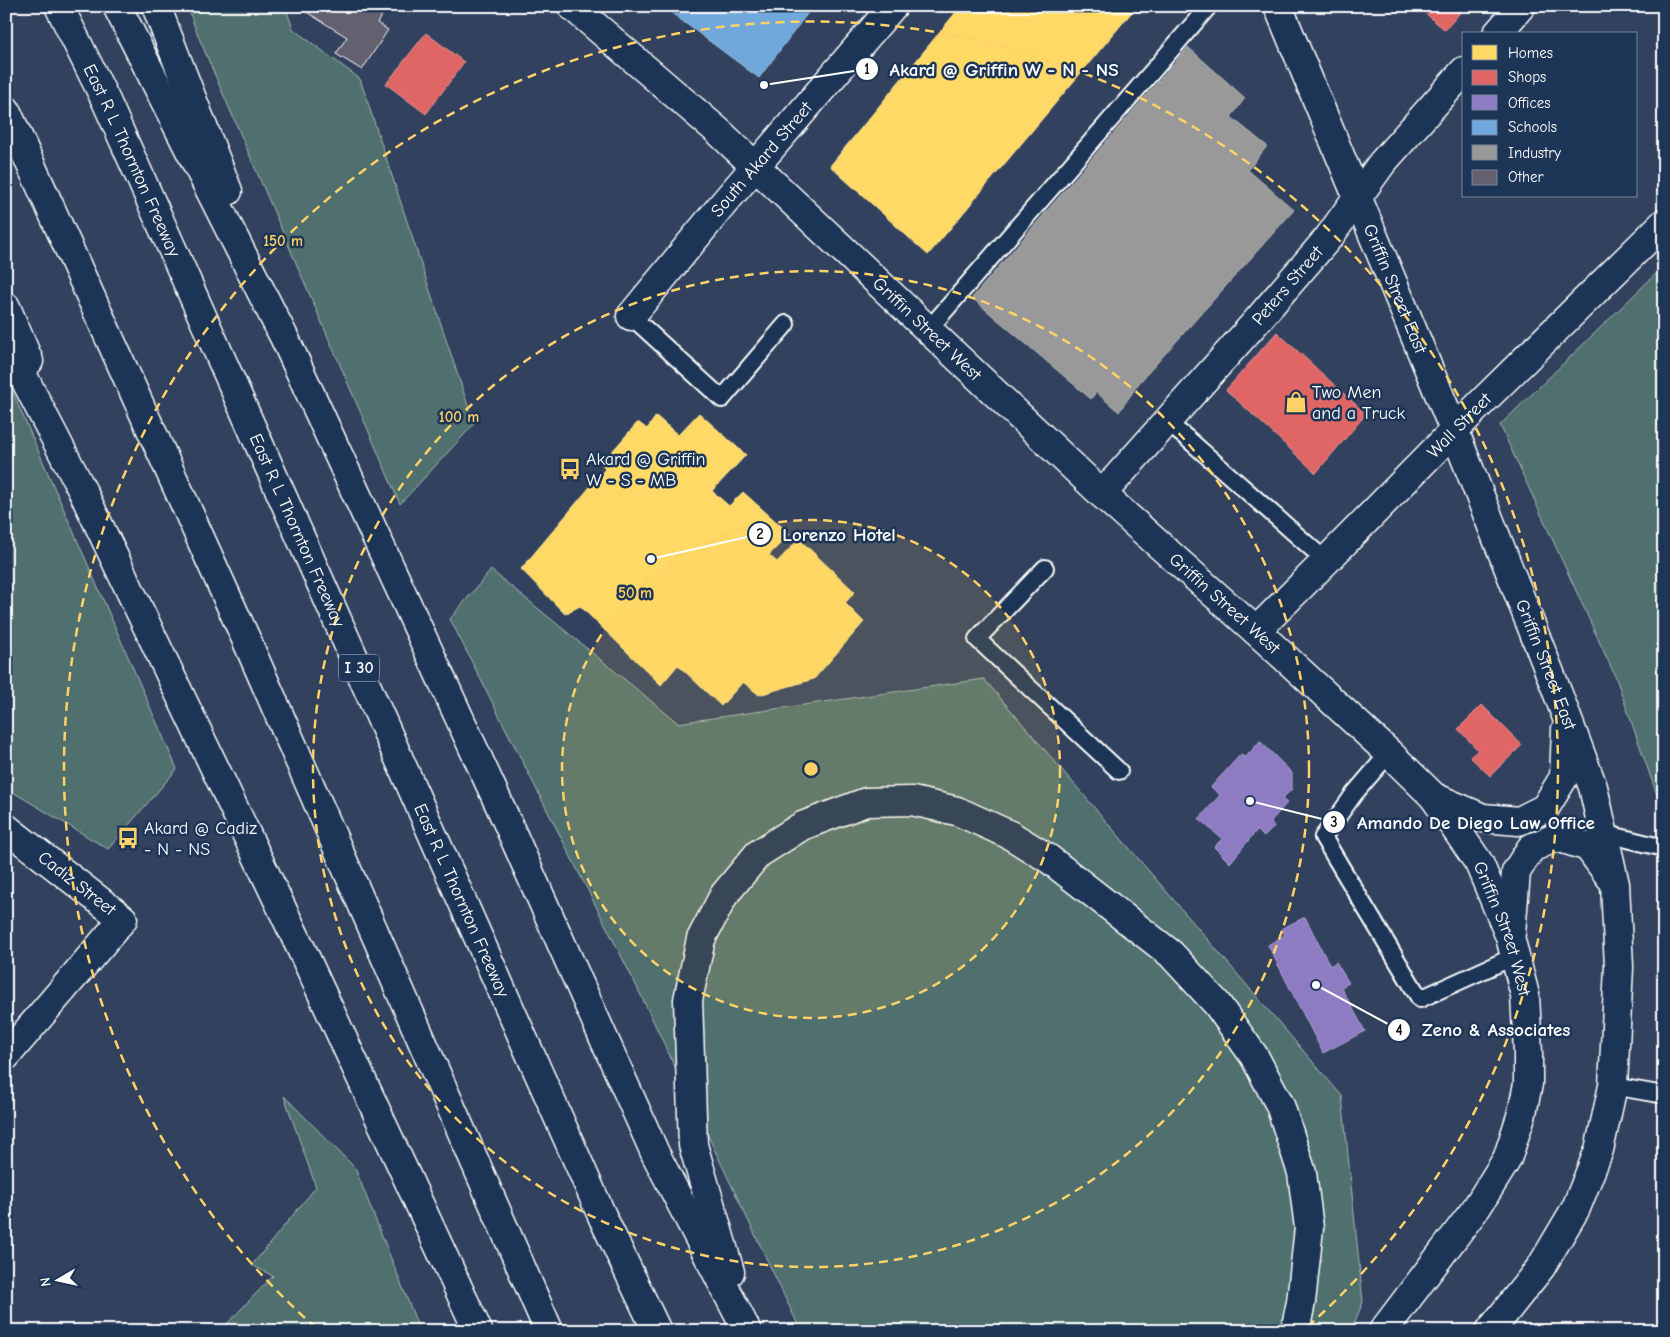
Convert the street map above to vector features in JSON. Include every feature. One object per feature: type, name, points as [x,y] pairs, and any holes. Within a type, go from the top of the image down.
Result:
[{"type":"main road","name":"East R L Thornton Freeway","points":[[59,6],[106,101],[603,1218],[657,1331]]},
{"type":"main road","points":[[116,6],[286,341],[499,804],[655,1153],[746,1330]]},
{"type":"main road","points":[[156,6],[286,341]]},
{"type":"main road","name":"Griffin Street West","points":[[572,6],[719,132],[1102,494],[1389,753],[1434,796],[1479,863],[1513,947],[1525,995],[1528,1084],[1522,1113],[1507,1159],[1478,1208],[1383,1331]]},
{"type":"main road","name":"South Akard Street","points":[[632,316],[723,204],[893,6]]},
{"type":"main road","name":"Griffin Street East","points":[[1278,6],[1454,430],[1567,718],[1592,787],[1615,884],[1619,967],[1613,1086],[1599,1150],[1576,1208],[1541,1267],[1497,1329]]},
{"type":"main road","points":[[1499,32],[1521,6]]},
{"type":"main road","name":"Peters Street","points":[[1102,494],[1329,237],[1382,162],[1462,73]]},
{"type":"main road","points":[[6,110],[246,639],[549,1331]]},
{"type":"main road","name":"Wall Street","points":[[1256,631],[1454,430],[1664,223]]},
{"type":"main road","points":[[6,307],[83,492]]},
{"type":"main road","points":[[6,343],[83,492],[311,968],[478,1331]]},
{"type":"main road","points":[[1434,796],[1483,818],[1519,821],[1545,808],[1564,777],[1567,718]]},
{"type":"main road","points":[[746,1330],[694,1145],[688,1000],[701,939],[724,895],[758,854],[802,826],[866,802],[912,801],[957,811],[1010,835],[1049,859],[1171,954],[1217,1004],[1254,1056],[1280,1105],[1302,1173],[1309,1228],[1301,1302],[1294,1331]]},
{"type":"main road","name":"Cadiz Street","points":[[6,828],[123,919],[6,1056]]},
{"type":"main road","points":[[1513,947],[1516,872],[1531,848],[1557,837],[1588,847],[1615,884]]},
{"type":"lane","points":[[928,330],[1209,6]]},
{"type":"lane","points":[[632,316],[722,399],[786,324]]},
{"type":"lane","points":[[1166,422],[1202,451],[1326,562]]},
{"type":"lane","points":[[1045,568],[977,639],[1119,771]]},
{"type":"lane","points":[[1389,753],[1354,794],[1323,837],[1420,999],[1513,947]]},
{"type":"lane","points":[[1603,833],[1664,848]]},
{"type":"lane","points":[[1613,1086],[1664,1096]]},
{"type":"green space","points":[[187,6],[285,6],[293,29],[360,79],[474,424],[400,504],[199,38]]},
{"type":"green space","points":[[1664,266],[1664,815],[1616,678],[1500,425]]},
{"type":"green space","points":[[6,377],[177,769],[108,849],[6,788]]},
{"type":"green space","points":[[491,570],[678,723],[984,679],[1342,1096],[1363,1302],[1351,1331],[801,1331],[636,985],[450,619]]},
{"type":"green space","points":[[284,1096],[355,1168],[420,1331],[220,1331],[273,1276],[252,1265],[316,1187]]},
{"type":"building: Homes","points":[[961,6],[1137,6],[928,255],[830,166]]},
{"type":"building: Homes","points":[[699,413],[746,455],[712,491],[729,506],[743,492],[790,534],[769,555],[777,562],[799,539],[855,592],[845,603],[864,622],[814,679],[759,695],[743,682],[721,706],[678,665],[661,685],[580,606],[565,614],[521,569],[605,469],[601,464],[638,422],[647,429],[656,416],[678,435]]},
{"type":"building: Shops","points":[[1417,6],[1466,6],[1445,30]]},
{"type":"building: Shops","points":[[426,33],[464,62],[426,114],[386,84]]},
{"type":"building: Shops","name":"Two Men and a Truck","points":[[1277,332],[1366,414],[1316,473],[1226,390]]},
{"type":"building: Shops","points":[[1482,705],[1522,745],[1490,776],[1470,757],[1478,750],[1458,729]]},
{"type":"building: Offices","points":[[1260,741],[1292,773],[1292,789],[1282,799],[1287,803],[1271,821],[1274,827],[1264,837],[1257,830],[1230,863],[1214,847],[1222,839],[1199,819],[1220,795],[1211,787],[1241,754],[1245,758]]},
{"type":"building: Offices","points":[[1305,917],[1330,966],[1336,962],[1349,983],[1341,987],[1365,1031],[1323,1053],[1268,945],[1285,935],[1281,929]]},
{"type":"building: Schools","points":[[662,6],[813,6],[759,78]]},
{"type":"building: Industry","points":[[1188,47],[1245,98],[1231,117],[1267,146],[1248,170],[1294,210],[1139,383],[1119,412],[1096,392],[1091,399],[972,298]]},
{"type":"building: Other","points":[[301,6],[388,6],[377,23],[388,30],[362,70],[336,54],[347,37],[300,8]]},
{"type":"place","name":"Akard @ Griffin W - N - NS","points":[[764,85]]},
{"type":"place","name":"Two Men and a Truck","points":[[1296,402]]},
{"type":"place","name":"Akard @ Griffin W - S - MB","points":[[570,469]]},
{"type":"place","name":"Lorenzo Hotel","points":[[651,559]]},
{"type":"place","name":"Amando De Diego Law Office","points":[[1250,801]]},
{"type":"place","name":"Akard @ Cadiz - N - NS","points":[[128,838]]},
{"type":"place","name":"Zeno & Associates","points":[[1316,985]]}]
